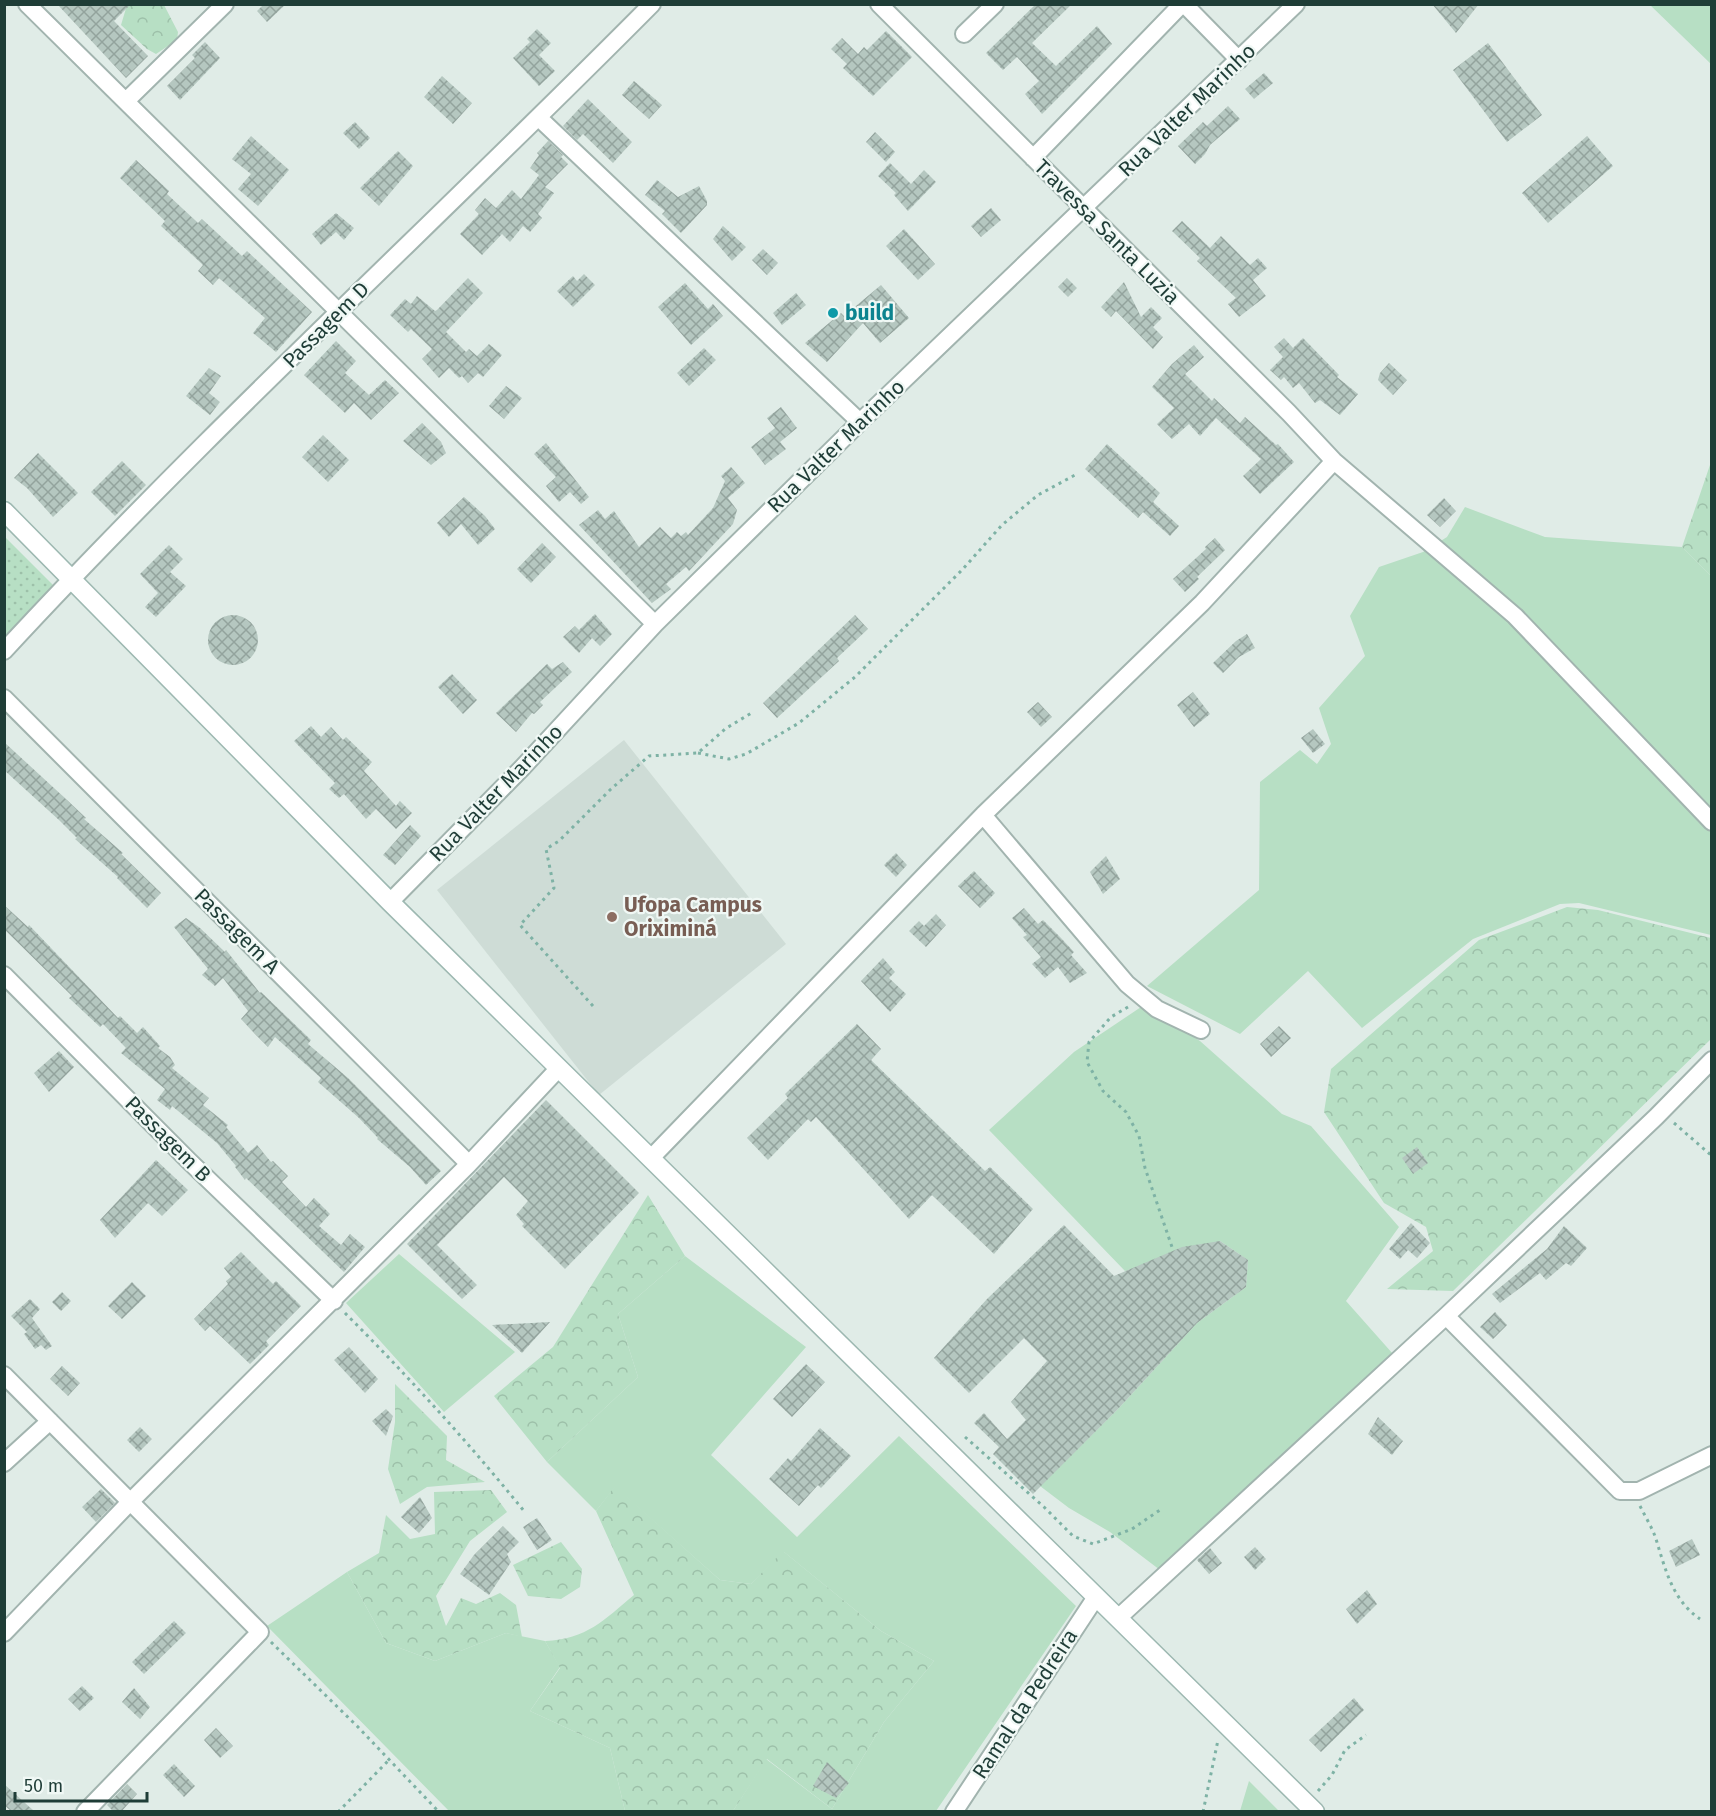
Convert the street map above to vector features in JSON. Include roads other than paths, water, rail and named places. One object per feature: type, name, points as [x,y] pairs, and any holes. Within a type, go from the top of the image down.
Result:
[{"type":"main road","points":[[4,511],[390,902],[1311,1808]]},
{"type":"street","points":[[27,4],[655,624]]},
{"type":"street","points":[[126,101],[225,4]]},
{"type":"street","name":"Passagem D","points":[[4,651],[72,578],[338,312],[539,118],[652,4]]},
{"type":"street","name":"Travessa Santa Luzia","points":[[879,4],[1334,460],[1515,616],[1712,822]]},
{"type":"street","points":[[964,34],[995,4]]},
{"type":"street","points":[[1033,158],[1183,4],[1239,60]]},
{"type":"street","name":"Rua Valter Marinho","points":[[390,902],[522,768],[655,624],[860,422],[1296,4]]},
{"type":"street","points":[[539,118],[860,422]]},
{"type":"street","points":[[651,1158],[983,815],[1202,603],[1334,460]]},
{"type":"street","name":"Passagem A","points":[[4,699],[469,1164]]},
{"type":"street","points":[[983,815],[1127,984],[1157,1009],[1201,1030]]},
{"type":"street","name":"Passagem B","points":[[4,975],[189,1161],[334,1301]]},
{"type":"street","points":[[1118,1618],[1446,1316],[1661,1112],[1712,1060]]},
{"type":"street","points":[[4,1633],[130,1502],[469,1164],[559,1068]]},
{"type":"street","points":[[1446,1316],[1620,1491],[1639,1491],[1712,1455]]},
{"type":"street","points":[[4,1375],[261,1632],[85,1812]]},
{"type":"street","points":[[4,1464],[50,1421]]},
{"type":"street","name":"Ramal da Pedreira","points":[[954,1812],[1096,1597]]},
{"type":"place","name":"build","points":[[833,313]]},
{"type":"place","name":"Ufopa Campus Oriximiná","points":[[612,917]]}]
